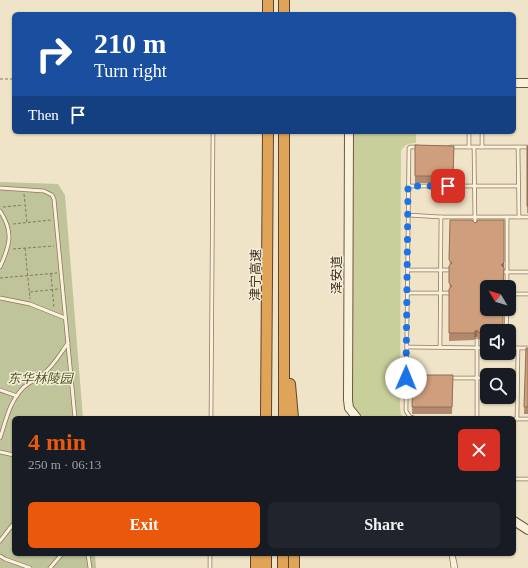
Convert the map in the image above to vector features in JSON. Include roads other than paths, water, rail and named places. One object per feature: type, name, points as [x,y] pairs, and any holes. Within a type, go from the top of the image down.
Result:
[{"type":"highway","points":[[268,0],[268,12]]},
{"type":"highway","points":[[284,0],[284,12]]},
{"type":"highway","name":"津宁高速","points":[[266,416],[269,190],[268,134]]},
{"type":"highway","points":[[284,134],[284,416]]},
{"type":"highway","points":[[285,338],[293,416]]},
{"type":"highway","points":[[256,556],[256,568]]},
{"type":"highway","points":[[266,556],[266,568]]},
{"type":"highway","points":[[283,556],[283,568]]},
{"type":"highway","points":[[294,556],[294,568]]},
{"type":"street","points":[[516,83],[528,83]]},
{"type":"street","name":"泽安道","points":[[349,134],[348,400],[349,408],[355,416]]},
{"type":"street","points":[[516,522],[528,530]]},
{"type":"lane","points":[[211,416],[213,134]]},
{"type":"lane","points":[[469,147],[470,134]]},
{"type":"lane","points":[[482,134],[482,147]]},
{"type":"lane","points":[[409,416],[406,411],[409,148],[425,147]]},
{"type":"lane","points":[[447,147],[528,147]]},
{"type":"lane","points":[[474,147],[475,227]]},
{"type":"lane","points":[[518,147],[518,217]]},
{"type":"lane","points":[[408,186],[518,186]]},
{"type":"lane","points":[[0,188],[44,191],[52,195],[56,220],[75,416]]},
{"type":"lane","points":[[0,211],[8,224],[10,238],[8,249],[0,267]]},
{"type":"lane","points":[[408,215],[441,217],[528,217]]},
{"type":"lane","points":[[440,347],[441,217]]},
{"type":"lane","points":[[506,280],[507,217]]},
{"type":"lane","points":[[408,270],[449,270]]},
{"type":"lane","points":[[505,272],[528,272]]},
{"type":"lane","points":[[407,293],[449,293]]},
{"type":"lane","points":[[516,294],[528,294]]},
{"type":"lane","points":[[0,298],[30,304],[65,318]]},
{"type":"lane","points":[[477,340],[477,416]]},
{"type":"lane","points":[[0,438],[7,414],[16,396],[27,384],[43,375],[50,368],[68,343]]},
{"type":"lane","points":[[407,347],[477,348]]},
{"type":"lane","points":[[528,348],[518,348],[516,419],[528,419]]},
{"type":"lane","points":[[406,378],[414,378]]},
{"type":"lane","points":[[445,378],[480,378]]},
{"type":"lane","points":[[0,390],[16,396]]},
{"type":"lane","points":[[0,452],[12,455]]},
{"type":"lane","points":[[516,479],[528,479]]},
{"type":"lane","points":[[0,541],[12,526]]},
{"type":"lane","points":[[0,556],[30,568]]},
{"type":"lane","points":[[50,568],[60,556]]},
{"type":"lane","points":[[88,556],[90,568]]},
{"type":"lane","points":[[210,556],[210,568]]},
{"type":"lane","points":[[452,556],[455,568]]},
{"type":"park label","name":"东华林陵园","points":[[40,378]]}]
